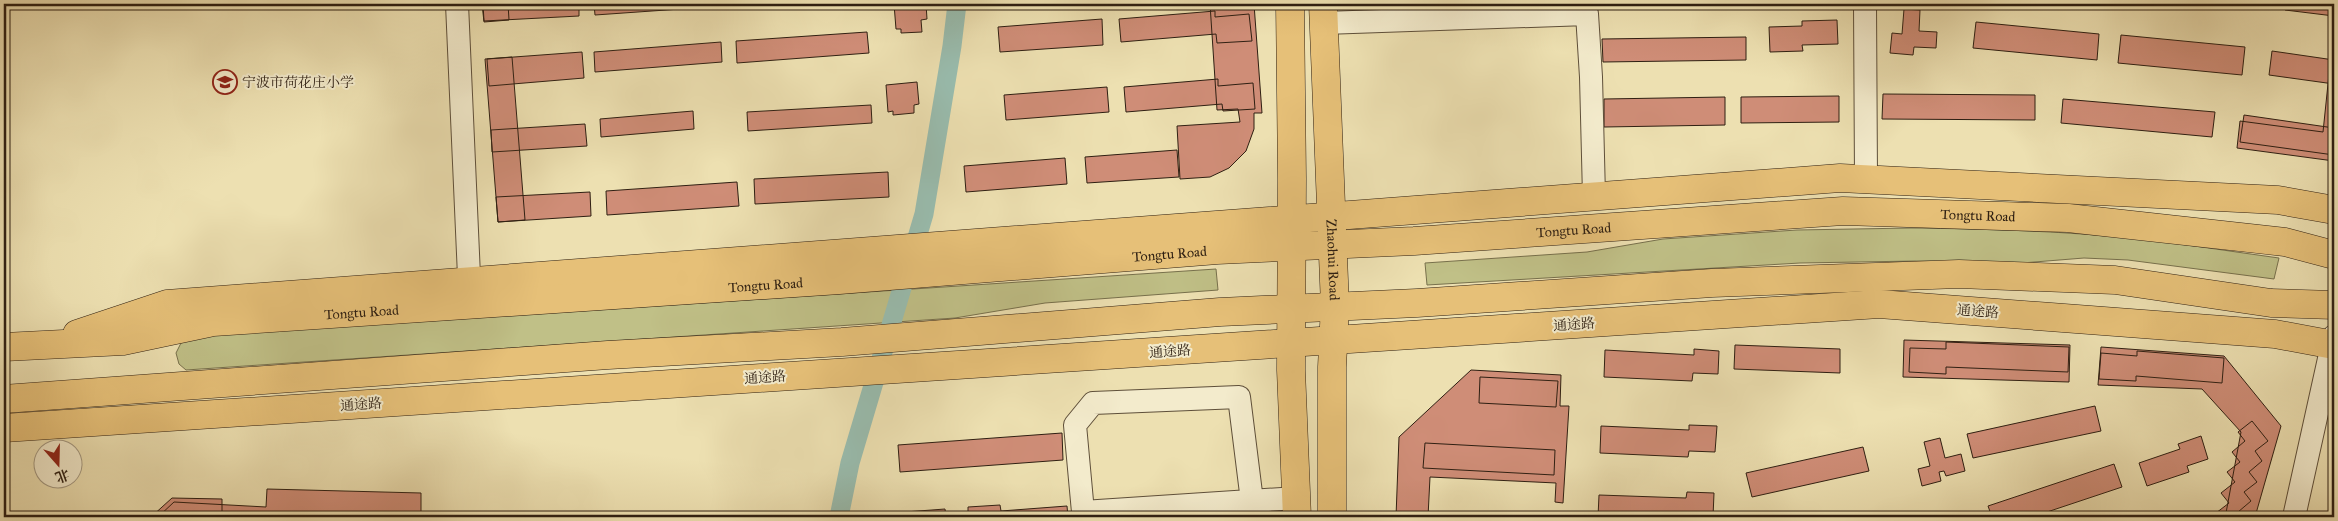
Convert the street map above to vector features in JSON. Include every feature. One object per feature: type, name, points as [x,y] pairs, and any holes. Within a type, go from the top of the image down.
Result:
[{"type":"main road","points":[[1290,4],[1290,342],[1297,508]]},
{"type":"main road","name":"Zhaohui Road","points":[[1323,13],[1334,245],[1332,517]]},
{"type":"main road","points":[[470,293],[874,250],[958,256],[1291,218],[1840,178],[2278,200],[2334,210]]},
{"type":"main road","name":"Tongtu Road","points":[[4,347],[123,341],[213,322],[470,293],[839,280],[958,256],[1414,242],[1842,211],[2068,218],[2285,242],[2334,255]]},
{"type":"main road","points":[[4,399],[608,355],[842,342],[1220,312],[1418,303],[1712,283],[1958,274],[2115,280],[2271,303],[2334,305]]},
{"type":"main road","name":"通途路","points":[[4,428],[1878,304],[2275,334],[2334,342]]},
{"type":"street","points":[[457,4],[470,293]]},
{"type":"street","points":[[1865,4],[1866,179]]},
{"type":"street","points":[[1323,13],[1587,14],[1591,77],[1594,196]]},
{"type":"street","points":[[2294,517],[2334,342]]},
{"type":"street","points":[[1252,501],[1239,397],[1093,403],[1075,425],[1083,512],[1252,501],[1297,508]]},
{"type":"green space","points":[[1911,228],[2088,234],[2279,258],[2274,279],[2128,260],[2084,258],[2022,263],[1915,261],[1800,263],[1427,285],[1425,263],[1587,252],[1663,239],[1797,230]]},
{"type":"green space","points":[[1216,269],[1218,290],[1045,303],[955,318],[186,370],[179,364],[176,353],[182,341],[202,336]]},
{"type":"building","points":[[482,4],[508,4],[509,20],[484,22]]},
{"type":"building","points":[[483,4],[579,4],[579,16],[484,21]]},
{"type":"building","points":[[594,4],[723,4],[723,6],[595,15]]},
{"type":"building","points":[[894,4],[926,4],[927,19],[921,20],[922,32],[901,33],[901,29],[896,29]]},
{"type":"building","points":[[1210,4],[1254,4],[1262,113],[1254,113],[1254,129],[1246,151],[1229,168],[1210,177],[1180,179],[1177,126],[1240,122],[1238,109],[1217,110]]},
{"type":"building","points":[[2207,4],[2265,4],[2265,9]]},
{"type":"building","points":[[2286,4],[2334,4],[2334,16],[2285,10]]},
{"type":"building","points":[[1904,9],[1920,10],[1919,31],[1937,32],[1936,48],[1914,47],[1913,55],[1890,53],[1892,33],[1902,34]]},
{"type":"building","points":[[1215,11],[1215,17],[1249,14],[1252,41],[1217,43],[1216,34],[1121,42],[1119,19]]},
{"type":"building","points":[[1102,19],[1103,45],[1000,52],[998,27]]},
{"type":"building","points":[[1837,20],[1838,44],[1802,45],[1803,51],[1770,52],[1769,27],[1802,26],[1802,21]]},
{"type":"building","points":[[1976,22],[2099,34],[2097,60],[1973,48]]},
{"type":"building","points":[[867,32],[869,53],[737,63],[736,41]]},
{"type":"building","points":[[2121,35],[2245,47],[2242,75],[2118,63]]},
{"type":"building","points":[[1746,37],[1746,60],[1603,62],[1602,39]]},
{"type":"building","points":[[721,42],[722,62],[595,72],[594,52]]},
{"type":"building","points":[[2272,51],[2334,60],[2334,84],[2269,75]]},
{"type":"building","points":[[582,52],[584,78],[489,86],[487,59]]},
{"type":"building","points":[[2331,55],[2334,55],[2334,161],[2237,148],[2240,121],[2323,132]]},
{"type":"building","points":[[512,57],[525,220],[498,222],[485,59]]},
{"type":"building","points":[[1218,79],[1218,86],[1253,83],[1255,109],[1223,111],[1222,104],[1126,112],[1124,87]]},
{"type":"building","points":[[917,82],[919,104],[914,105],[914,113],[893,115],[893,111],[888,112],[886,85]]},
{"type":"building","points":[[1107,87],[1109,112],[1006,120],[1004,95]]},
{"type":"building","points":[[1883,94],[2035,95],[2035,120],[1882,119]]},
{"type":"building","points":[[1839,96],[1839,122],[1741,123],[1741,97]]},
{"type":"building","points":[[1725,97],[1725,125],[1604,127],[1604,99]]},
{"type":"building","points":[[2063,99],[2215,112],[2212,137],[2061,123]]},
{"type":"building","points":[[871,105],[872,123],[748,131],[747,112]]},
{"type":"building","points":[[693,111],[694,129],[601,137],[600,119]]},
{"type":"building","points":[[2244,115],[2334,128],[2334,155],[2240,142]]},
{"type":"building","points":[[585,124],[587,146],[492,152],[491,130]]},
{"type":"building","points":[[1177,150],[1179,177],[1087,183],[1085,157]]},
{"type":"building","points":[[1065,158],[1067,184],[966,192],[964,166]]},
{"type":"building","points":[[888,172],[889,197],[755,204],[754,179]]},
{"type":"building","points":[[737,182],[739,206],[607,215],[606,191]]},
{"type":"building","points":[[590,192],[591,216],[498,222],[496,197]]},
{"type":"building","points":[[1904,340],[2070,345],[2069,382],[1903,377]]},
{"type":"building","points":[[1946,342],[2069,347],[2068,372],[1946,367],[1946,374],[1909,372],[1910,348],[1946,349]]},
{"type":"building","points":[[1735,345],[1840,349],[1840,373],[1734,369]]},
{"type":"building","points":[[2101,347],[2224,356],[2281,426],[2255,517],[2221,517],[2226,513],[2241,432],[2202,389],[2098,385]]},
{"type":"building","points":[[1694,349],[1719,351],[1718,374],[1693,373],[1692,381],[1604,377],[1605,350],[1694,355]]},
{"type":"building","points":[[2137,351],[2224,358],[2222,383],[2136,376],[2136,381],[2099,379],[2101,353],[2137,356]]},
{"type":"building","points":[[1471,370],[1561,375],[1560,406],[1569,406],[1563,503],[1555,502],[1556,483],[1430,477],[1428,517],[1396,517],[1399,437]]},
{"type":"building","points":[[1480,377],[1558,381],[1556,407],[1479,403]]},
{"type":"building","points":[[2095,406],[2101,431],[1973,458],[1967,434]]},
{"type":"building","points":[[2252,421],[2268,441],[2255,451],[2262,461],[2249,472],[2257,482],[2244,492],[2251,501],[2238,512],[2242,517],[2219,517],[2216,513],[2229,503],[2221,493],[2235,482],[2227,472],[2240,462],[2232,452],[2245,441],[2238,432]]},
{"type":"building","points":[[1689,425],[1717,426],[1715,452],[1689,451],[1688,457],[1600,453],[1601,426],[1689,430]]},
{"type":"building","points":[[1062,433],[1063,460],[900,472],[898,445]]},
{"type":"building","points":[[2201,436],[2208,459],[2187,466],[2189,472],[2147,486],[2139,463],[2180,449],[2178,444]]},
{"type":"building","points":[[1940,438],[1945,458],[1961,454],[1965,471],[1946,476],[1944,471],[1939,472],[1941,481],[1922,486],[1918,469],[1930,466],[1924,442]]},
{"type":"building","points":[[1425,443],[1555,450],[1554,475],[1423,468]]},
{"type":"building","points":[[1863,447],[1869,471],[1752,497],[1746,473]]},
{"type":"building","points":[[2114,464],[2122,487],[2032,517],[1992,517],[1988,506]]},
{"type":"building","points":[[267,489],[421,493],[421,517],[158,517],[174,502],[266,507]]},
{"type":"building","points":[[1687,492],[1714,493],[1713,517],[1598,517],[1599,495],[1686,498]]},
{"type":"building","points":[[172,498],[222,499],[222,517],[151,517]]},
{"type":"building","points":[[1000,505],[1001,511],[1067,506],[1068,517],[968,517],[968,507]]},
{"type":"building","points":[[945,509],[946,517],[879,517],[878,514]]},
{"type":"waterway","points":[[839,517],[850,463],[924,214],[952,46],[957,4]]},
{"type":"place","name":"宁波市荷花庄小学","points":[[225,82]]}]
